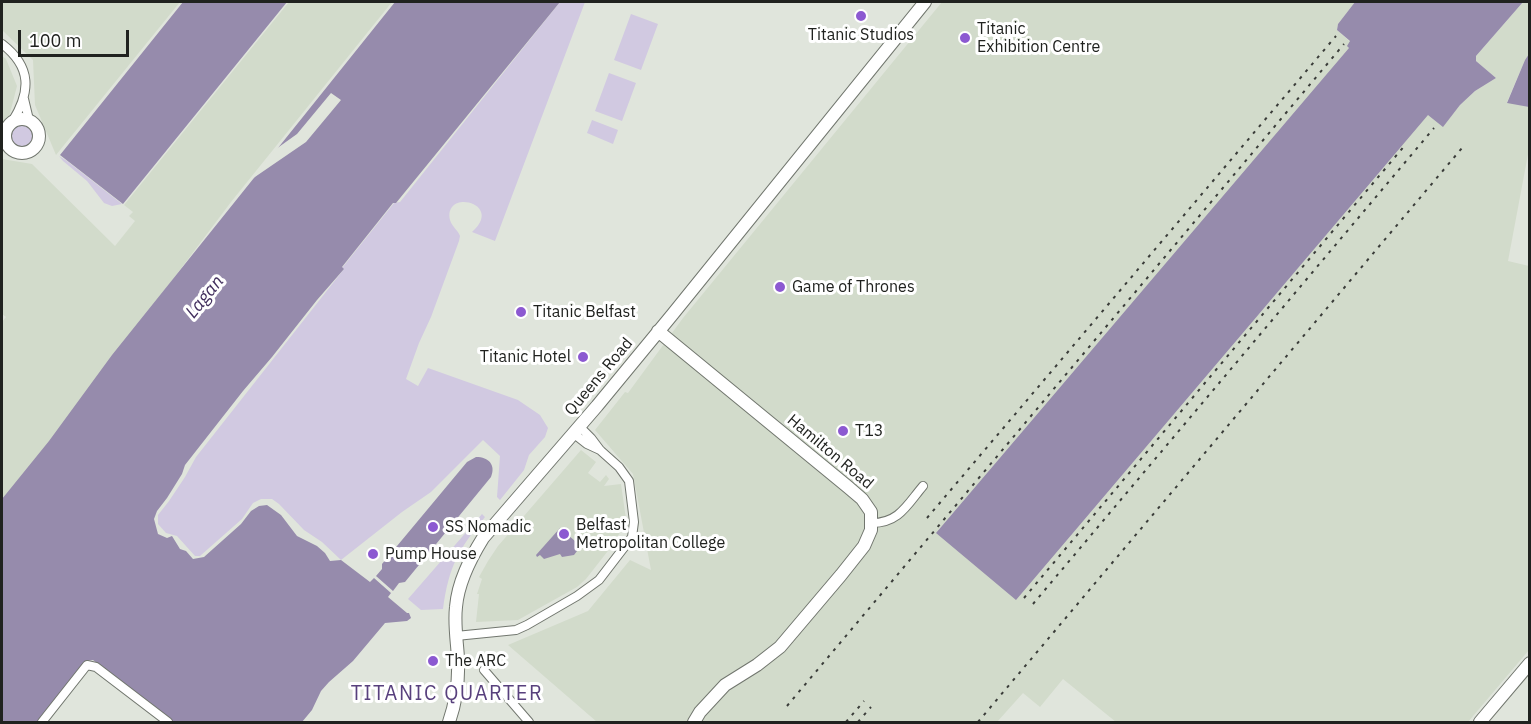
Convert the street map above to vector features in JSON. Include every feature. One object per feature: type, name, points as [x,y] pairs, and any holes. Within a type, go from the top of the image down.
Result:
[{"type":"street","name":"Queens Road","points":[[449,723],[458,672],[456,606],[459,589],[464,572],[483,538],[658,331],[925,2]]},
{"type":"street","points":[[2,44],[22,66],[26,86],[19,110],[6,129],[6,150],[24,153],[36,146],[39,133],[29,120],[23,119],[6,129]]},
{"type":"street","points":[[24,98],[29,120]]},
{"type":"street","name":"Hamilton Road","points":[[658,331],[862,499],[871,513],[872,523]]},
{"type":"street","points":[[456,636],[516,630],[577,596],[599,580],[632,537],[634,530],[629,481],[619,467],[600,450],[587,444],[576,430]]},
{"type":"street","points":[[694,723],[700,712],[725,685],[780,647],[864,546],[872,523],[885,523],[899,515],[923,486]]},
{"type":"street","points":[[1480,723],[1530,663]]},
{"type":"street","points":[[42,723],[87,665],[90,665],[96,667],[168,723]]},
{"type":"street","points":[[484,670],[529,723]]},
{"type":"shaded area","points":[[2,2],[180,2],[56,155],[35,105],[33,60],[2,30]]},
{"type":"shaded area","points":[[289,2],[392,2],[231,202],[2,504],[2,322],[6,317],[2,314],[2,159],[32,164],[115,246],[135,221],[129,216],[133,212],[124,205]]},
{"type":"shaded area","points":[[560,2],[585,2],[495,241],[472,232],[480,222],[482,213],[478,207],[463,202],[455,204],[450,210],[450,220],[460,236],[459,241],[406,379],[418,386],[428,368],[518,400],[540,415],[548,428],[545,437],[529,455],[524,470],[500,500],[497,497],[500,456],[483,440],[431,492],[341,560],[322,542],[304,530],[272,499],[261,499],[253,503],[242,519],[200,556],[195,556],[177,536],[166,533],[158,524],[158,515],[196,457],[394,203],[400,202]]},
{"type":"shaded area","points":[[942,2],[1355,2],[1338,24],[1337,30],[1443,126],[1475,91],[1496,78],[1476,61],[1476,56],[1523,2],[1529,2],[1529,54],[1507,102],[1530,107],[1529,149],[1508,261],[1529,266],[1529,650],[1468,722],[1116,722],[1063,679],[1040,707],[1023,693],[997,722],[597,722],[508,645],[588,611],[630,560],[651,570],[633,474],[595,430],[625,392],[628,393],[683,318]]},
{"type":"shaded area","points":[[631,14],[658,24],[641,70],[614,60]]},
{"type":"shaded area","points":[[2,56],[6,59],[17,86],[9,117],[2,125]]},
{"type":"shaded area","points":[[609,73],[636,83],[622,121],[595,111]]},
{"type":"shaded area","points":[[592,120],[618,130],[613,144],[587,133]]},
{"type":"shaded area","points":[[21,124],[30,127],[33,136],[30,145],[21,148],[12,145],[9,136],[12,127]]},
{"type":"shaded area","points":[[59,156],[122,204],[112,206],[104,203],[87,181]]},
{"type":"shaded area","name":"Belfast Metropolitan College","points":[[581,450],[596,462],[588,473],[600,482],[606,475],[609,479],[604,486],[621,484],[626,519],[621,520],[622,530],[618,538],[577,587],[518,620],[476,622],[479,594],[477,594],[482,579],[479,577],[488,561],[498,546]]},
{"type":"shaded area","points":[[482,514],[485,517],[456,559],[448,581],[443,609],[421,610],[408,599]]},
{"type":"water","points":[[183,2],[287,2],[123,204],[60,155]]},
{"type":"water","name":"Lagan","points":[[395,2],[560,2],[396,203],[393,203],[342,267],[344,269],[243,391],[185,465],[182,474],[154,519],[158,534],[167,538],[172,536],[180,549],[186,551],[193,559],[204,557],[241,524],[251,511],[259,506],[267,505],[281,515],[297,536],[317,546],[330,561],[341,560],[370,582],[374,578],[391,593],[388,597],[409,613],[411,618],[407,621],[385,623],[353,661],[321,691],[312,710],[302,722],[172,722],[93,660],[85,661],[37,722],[2,722],[2,499],[49,441],[112,355]]},
{"type":"water","points":[[1355,2],[1523,2],[1476,56],[1476,61],[1496,78],[1475,91],[1460,105],[1443,127],[1428,115],[1016,600],[936,533],[1349,48],[1347,46],[1350,41],[1337,30],[1338,24]]},
{"type":"water","points":[[1529,54],[1529,107],[1507,103],[1525,60]]},
{"type":"water","points":[[476,457],[485,458],[492,465],[491,477],[405,582],[399,583],[393,591],[376,576],[382,569],[382,564],[467,462]]},
{"type":"water","points":[[560,528],[565,532],[562,539],[568,535],[575,541],[578,538],[583,543],[574,555],[562,557],[560,554],[544,559],[540,555],[537,557],[536,555]]},
{"type":"pier","points":[[331,93],[341,100],[306,142],[252,179],[276,149],[297,134]]},
{"type":"railway","points":[[927,518],[1336,36]]},
{"type":"railway","points":[[787,706],[1344,44]]},
{"type":"railway","points":[[1033,604],[1434,128]]},
{"type":"railway","points":[[1024,598],[1406,144]]},
{"type":"railway","points":[[978,722],[1462,148]]},
{"type":"railway","points":[[846,722],[864,701]]},
{"type":"railway","points":[[858,722],[871,707]]},
{"type":"place","name":"Titanic Studios","points":[[861,16]]},
{"type":"place","name":"Titanic Exhibition Centre","points":[[965,38]]},
{"type":"place","name":"Game of Thrones","points":[[780,287]]},
{"type":"place","name":"Titanic Belfast","points":[[521,312]]},
{"type":"place","name":"Titanic Hotel","points":[[583,357]]},
{"type":"place","name":"T13","points":[[843,431]]},
{"type":"place","name":"SS Nomadic","points":[[433,527]]},
{"type":"place","name":"Belfast Metropolitan College","points":[[564,534]]},
{"type":"place","name":"Pump House","points":[[373,554]]},
{"type":"place","name":"The ARC","points":[[433,661]]},
{"type":"district","name":"TITANIC QUARTER","points":[[447,694]]}]
